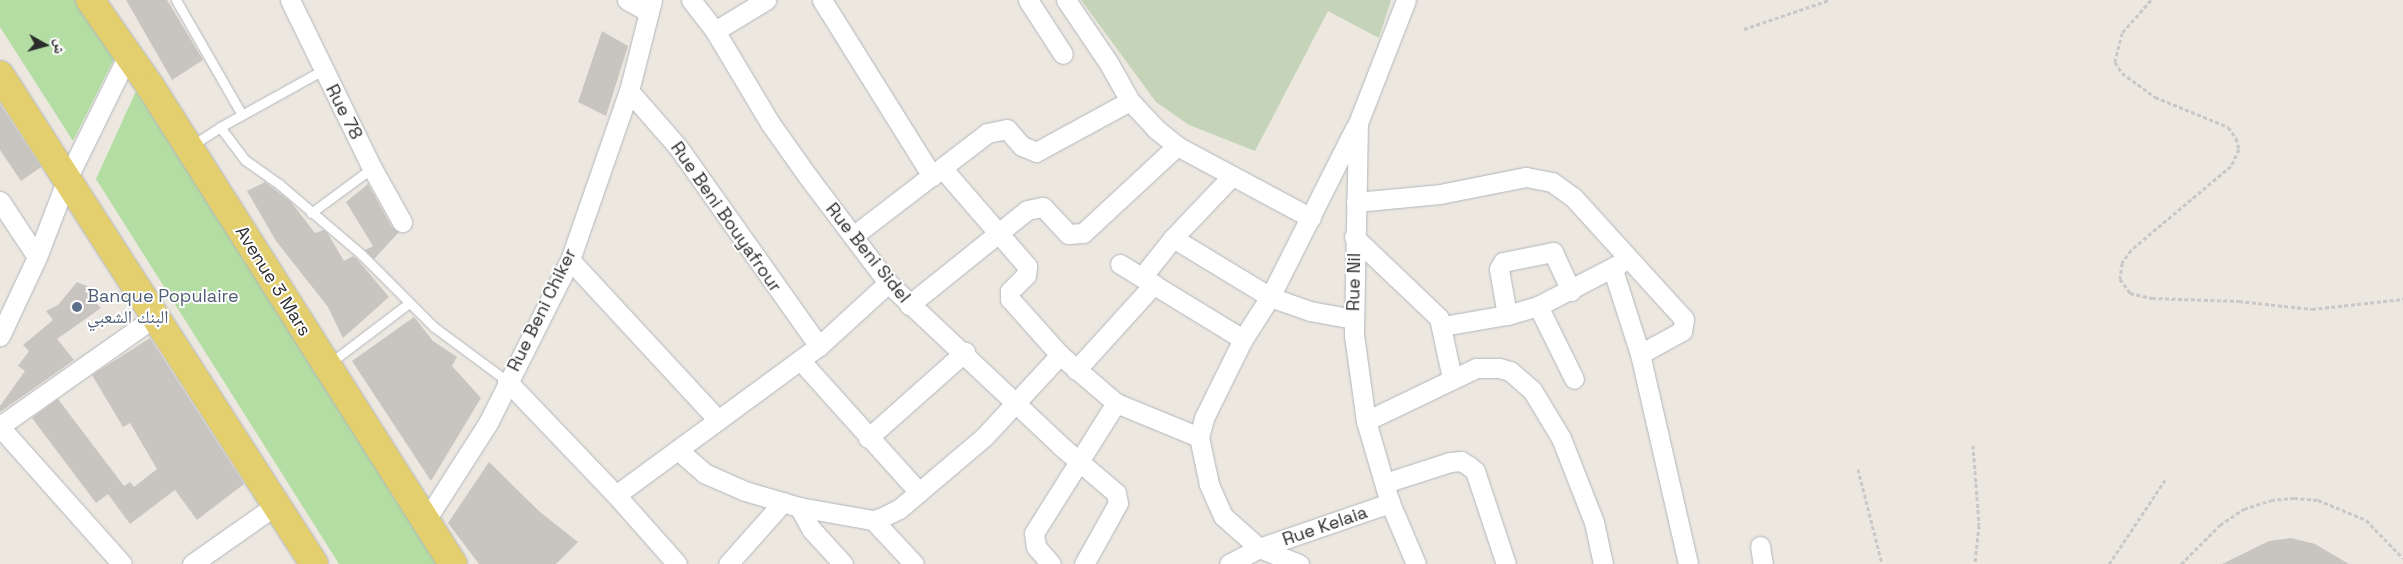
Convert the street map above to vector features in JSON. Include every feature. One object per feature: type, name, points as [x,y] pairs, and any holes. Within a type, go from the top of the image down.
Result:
[{"type":"main road","name":"Avenue 3 Mars","points":[[90,0],[129,53],[189,146],[326,366],[453,564]]},
{"type":"main road","points":[[0,74],[314,564]]},
{"type":"street","name":"Rue 78","points":[[290,0],[372,168],[402,222]]},
{"type":"street","points":[[627,0],[651,6]]},
{"type":"street","name":"Rue Beni Sidel","points":[[691,0],[715,31],[770,123],[888,283],[910,305],[965,352],[1016,405],[1078,461],[1112,488],[1118,503],[1084,564]]},
{"type":"street","points":[[715,31],[766,0]]},
{"type":"street","points":[[822,0],[937,172],[1027,266],[1026,275],[1010,291],[1010,299],[1060,355],[1116,403],[1199,437]]},
{"type":"street","points":[[1028,0],[1064,54]]},
{"type":"street","points":[[1066,0],[1108,62],[1130,101],[1177,146],[1311,218]]},
{"type":"street","name":"Rue Nil","points":[[1406,0],[1358,123],[1354,237],[1354,319],[1358,379],[1366,421],[1390,504],[1416,564]]},
{"type":"street","name":"Rue Beni Chiker","points":[[426,520],[488,422],[507,381],[570,260],[630,91],[651,6]]},
{"type":"street","points":[[0,336],[37,257],[67,179],[129,53]]},
{"type":"street","name":"Rue Beni Bouyafrour","points":[[630,91],[678,147],[819,346]]},
{"type":"street","points":[[853,236],[993,130],[1008,129],[1027,150],[1036,152],[1130,101]]},
{"type":"street","points":[[1299,564],[1259,548],[1231,526],[1220,510],[1209,484],[1199,437],[1204,418],[1243,338],[1270,297],[1358,123]]},
{"type":"street","points":[[910,305],[996,233],[1027,210],[1039,206],[1046,209],[1068,234],[1083,233],[1177,146]]},
{"type":"street","points":[[1076,370],[1148,281],[1173,238],[1232,176]]},
{"type":"street","points":[[1356,202],[1440,194],[1515,178],[1541,178],[1562,188],[1573,197],[1630,257],[1685,322],[1682,331],[1640,354]]},
{"type":"street","points":[[0,201],[37,257]]},
{"type":"street","points":[[1354,237],[1430,307],[1443,326],[1452,378]]},
{"type":"street","points":[[1173,238],[1270,297],[1310,311],[1354,319]]},
{"type":"street","points":[[1507,315],[1499,269],[1503,262],[1553,252],[1571,291]]},
{"type":"street","points":[[1443,326],[1507,315],[1538,306],[1613,270],[1630,257]]},
{"type":"street","points":[[570,260],[718,420]]},
{"type":"street","points":[[1120,264],[1243,338]]},
{"type":"street","points":[[1613,270],[1640,354],[1688,564]]},
{"type":"street","points":[[616,495],[819,346],[888,283]]},
{"type":"street","points":[[1538,306],[1574,379]]},
{"type":"street","points":[[122,564],[0,426],[156,316]]},
{"type":"street","points":[[868,438],[965,352]]},
{"type":"street","points":[[678,450],[718,481],[791,504],[873,520],[890,514],[984,438],[1060,355]]},
{"type":"street","points":[[800,360],[868,438],[919,492]]},
{"type":"street","points":[[1366,421],[1476,368],[1499,368],[1521,378],[1532,390],[1551,418],[1568,455],[1594,522],[1603,564]]},
{"type":"street","points":[[507,381],[616,495],[677,564]]},
{"type":"street","points":[[1051,564],[1036,547],[1034,533],[1116,403]]},
{"type":"street","points":[[1384,483],[1450,462],[1461,461],[1469,466],[1475,471],[1506,564]]},
{"type":"street","points":[[728,564],[791,504]]},
{"type":"street","points":[[791,504],[843,564]]},
{"type":"street","name":"Rue Kelaia","points":[[1228,564],[1259,548],[1390,504]]},
{"type":"street","points":[[192,564],[276,505]]},
{"type":"street","points":[[873,520],[914,564]]},
{"type":"lane","points":[[176,0],[242,113]]},
{"type":"lane","points":[[189,146],[242,113],[323,70]]},
{"type":"lane","points":[[220,127],[245,160],[361,254],[434,328],[507,381]]},
{"type":"lane","points":[[310,213],[372,168]]},
{"type":"lane","points":[[326,366],[410,303]]},
{"type":"path","points":[[1744,29],[1829,0]]},
{"type":"path","points":[[2151,0],[2122,33],[2115,62],[2122,73],[2155,97],[2228,127],[2236,138],[2239,149],[2231,166],[2131,250],[2122,263],[2120,279],[2130,292],[2152,298],[2239,300],[2312,309],[2403,299]]},
{"type":"path","points":[[1973,445],[1979,525],[1975,564]]},
{"type":"path","points":[[1858,469],[1882,564]]},
{"type":"path","points":[[2109,564],[2165,480]]},
{"type":"path","points":[[2181,564],[2220,526],[2244,509],[2271,500],[2294,498],[2318,500],[2366,520],[2403,558]]},
{"type":"green space","points":[[0,0],[84,0],[116,55],[73,141],[0,27]]},
{"type":"green space","points":[[1081,0],[1391,0],[1379,38],[1328,11],[1255,151],[1189,125],[1156,102]]},
{"type":"green space","points":[[136,91],[442,564],[339,564],[96,179]]},
{"type":"building","points":[[126,0],[167,0],[203,60],[172,80]]},
{"type":"building","points":[[602,31],[628,46],[606,116],[578,102]]},
{"type":"building","points":[[0,104],[41,167],[21,181],[0,150]]},
{"type":"building","points":[[265,182],[291,202],[315,233],[324,230],[328,234],[344,261],[353,256],[357,259],[389,297],[343,338],[328,307],[276,241],[247,191]]},
{"type":"building","points":[[368,184],[392,227],[399,232],[374,259],[365,250],[373,246],[346,202]]},
{"type":"building","points":[[77,282],[92,288],[90,297],[101,308],[57,339],[74,360],[0,412],[0,406],[25,371],[18,366],[29,351],[23,345],[53,320],[46,311],[58,305]]},
{"type":"building","points":[[414,317],[433,341],[457,357],[452,366],[481,398],[431,481],[352,361]]},
{"type":"building","points":[[150,338],[244,484],[197,520],[175,490],[130,524],[108,494],[96,503],[32,418],[58,399],[124,486],[130,482],[134,487],[157,469],[130,423],[123,427],[92,375]]},
{"type":"building","points":[[489,462],[540,512],[578,542],[556,564],[479,564],[448,523]]},
{"type":"building","points":[[2291,538],[2315,544],[2349,564],[2222,564],[2269,541]]},
{"type":"place","name":"Banque Populaire البنك الشعبي","points":[[77,307]]}]
